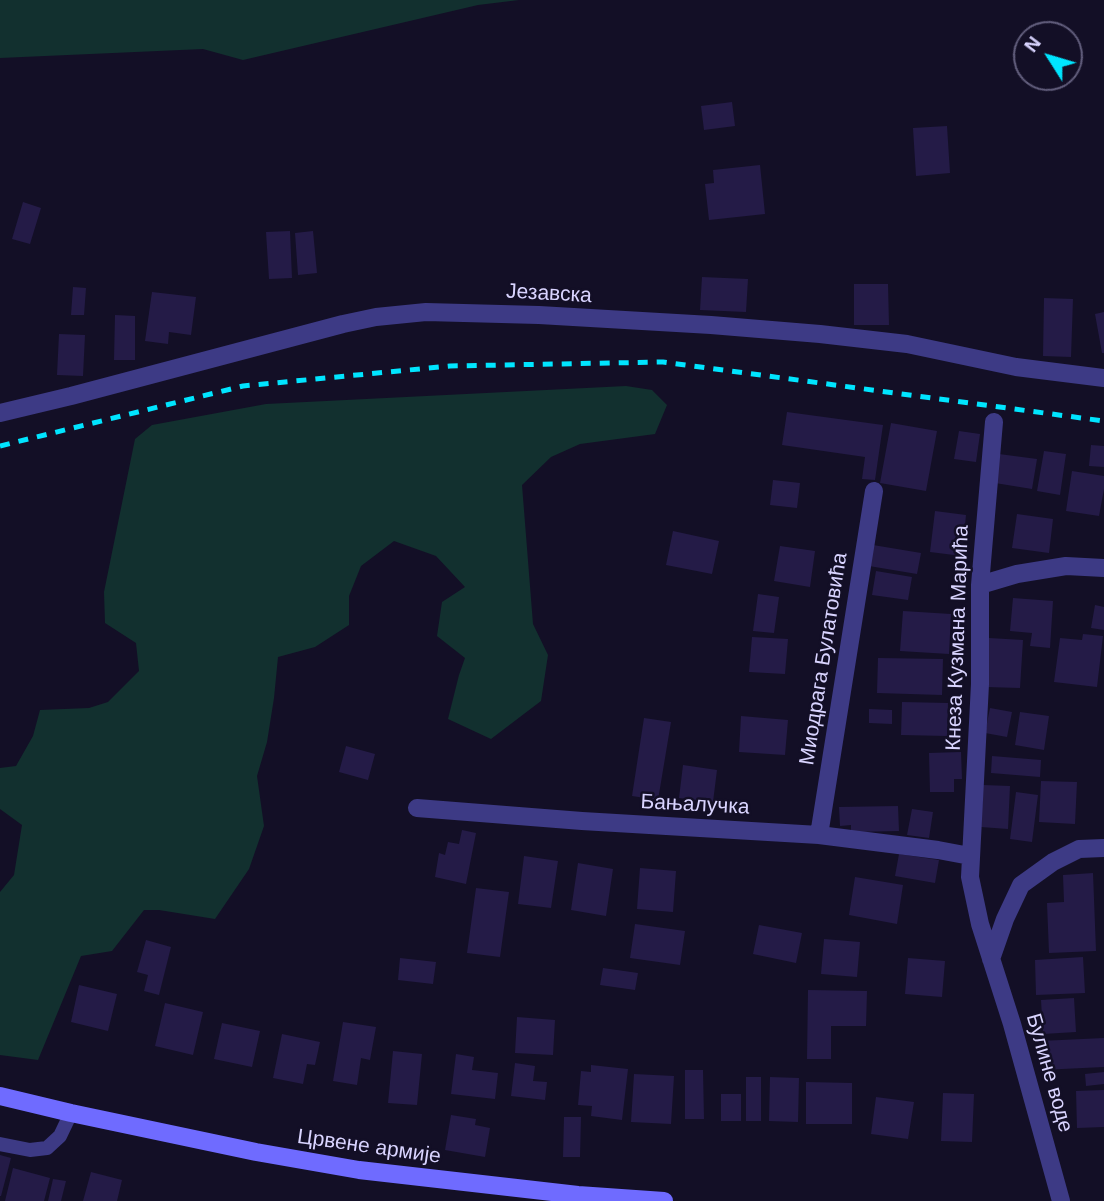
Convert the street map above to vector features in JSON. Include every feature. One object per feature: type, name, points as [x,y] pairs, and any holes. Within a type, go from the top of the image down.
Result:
[{"type":"main road","name":"Црвене армије","points":[[0,1096],[256,1152],[359,1170],[578,1198],[664,1201]]},
{"type":"street","name":"Језавска","points":[[0,413],[343,324],[376,317],[426,312],[539,315],[820,334],[907,344],[1016,367],[1104,378]]},
{"type":"street","name":"Кнеза Кузмана Марића","points":[[970,856],[980,684],[980,585],[994,422]]},
{"type":"street","name":"Миодрага Булатовића","points":[[819,835],[874,491]]},
{"type":"street","points":[[980,585],[1017,574],[1066,566],[1104,568]]},
{"type":"street","name":"Бањалучка","points":[[416,808],[819,835],[970,856]]},
{"type":"street","points":[[991,959],[1004,919],[1021,886],[1053,862],[1079,849],[1104,848]]},
{"type":"street","name":"Булине воде","points":[[970,856],[970,877],[980,925],[1012,1024],[1061,1201]]},
{"type":"lane","points":[[0,1144],[30,1150],[47,1148],[60,1136],[71,1113]]},
{"type":"green space","points":[[0,0],[519,0],[478,5],[243,60],[203,49],[0,58]]},
{"type":"green space","points":[[626,386],[652,390],[667,405],[655,434],[580,444],[551,457],[522,485],[533,624],[548,655],[541,701],[491,739],[448,719],[465,658],[437,636],[442,602],[465,587],[436,556],[394,541],[361,566],[349,596],[349,625],[315,647],[278,657],[267,742],[257,776],[264,826],[249,869],[215,919],[144,910],[112,951],[81,956],[38,1060],[0,1055],[0,892],[14,875],[22,825],[0,809],[0,768],[16,766],[33,736],[40,710],[89,708],[108,702],[139,671],[136,643],[105,623],[104,592],[135,439],[152,425],[266,404]]},
{"type":"building","points":[[732,102],[735,126],[704,130],[701,106]]},
{"type":"building","points":[[947,126],[950,173],[916,176],[913,128]]},
{"type":"building","points":[[760,165],[765,214],[709,220],[705,184],[714,183],[713,170]]},
{"type":"building","points":[[23,202],[41,208],[30,244],[12,239]]},
{"type":"building","points":[[290,231],[292,278],[269,279],[266,232]]},
{"type":"building","points":[[313,231],[317,273],[298,275],[295,233]]},
{"type":"building","points":[[702,277],[748,279],[746,312],[700,310]]},
{"type":"building","points":[[854,284],[888,284],[889,325],[854,325]]},
{"type":"building","points":[[73,287],[86,288],[84,315],[71,315]]},
{"type":"building","points":[[152,292],[196,297],[191,335],[169,332],[168,344],[145,341]]},
{"type":"building","points":[[1044,298],[1073,299],[1071,357],[1043,356]]},
{"type":"building","points":[[1104,312],[1104,353],[1102,353],[1095,314]]},
{"type":"building","points":[[115,315],[135,316],[135,360],[114,360]]},
{"type":"building","points":[[59,334],[85,335],[83,376],[57,375]]},
{"type":"building","points":[[787,412],[883,425],[875,480],[862,479],[865,457],[782,445]]},
{"type":"building","points":[[891,423],[937,431],[926,491],[880,483]]},
{"type":"building","points":[[959,431],[980,434],[976,462],[954,459]]},
{"type":"building","points":[[1091,445],[1104,446],[1104,467],[1089,466]]},
{"type":"building","points":[[1044,451],[1066,454],[1060,495],[1037,491]]},
{"type":"building","points":[[999,454],[1037,459],[1032,489],[995,483]]},
{"type":"building","points":[[1072,471],[1104,476],[1099,516],[1066,511]]},
{"type":"building","points":[[773,480],[800,483],[797,508],[770,505]]},
{"type":"building","points":[[935,511],[966,515],[962,556],[930,552]]},
{"type":"building","points":[[1017,514],[1053,519],[1049,553],[1012,548]]},
{"type":"building","points":[[673,531],[719,541],[712,574],[666,565]]},
{"type":"building","points":[[873,545],[921,553],[917,574],[869,566]]},
{"type":"building","points":[[780,546],[815,551],[810,587],[774,581]]},
{"type":"building","points":[[876,571],[912,577],[908,600],[872,595]]},
{"type":"building","points":[[758,594],[779,597],[774,633],[753,631]]},
{"type":"building","points":[[1013,598],[1053,601],[1050,648],[1030,646],[1032,633],[1010,631]]},
{"type":"building","points":[[1095,605],[1104,607],[1104,630],[1091,628]]},
{"type":"building","points":[[903,611],[951,614],[949,654],[900,651]]},
{"type":"building","points":[[1083,634],[1103,636],[1097,687],[1054,682],[1060,638],[1082,640]]},
{"type":"building","points":[[752,637],[788,639],[785,674],[749,672]]},
{"type":"building","points":[[989,638],[1023,640],[1020,688],[986,687]]},
{"type":"building","points":[[878,658],[943,659],[942,695],[877,693]]},
{"type":"building","points":[[902,702],[948,703],[947,736],[901,735]]},
{"type":"building","points":[[990,708],[1012,712],[1007,737],[985,733]]},
{"type":"building","points":[[869,709],[892,710],[892,724],[869,723]]},
{"type":"building","points":[[1020,712],[1049,716],[1044,750],[1015,745]]},
{"type":"building","points":[[741,716],[788,720],[785,755],[739,752]]},
{"type":"building","points":[[644,718],[671,722],[658,800],[632,796]]},
{"type":"building","points":[[346,746],[375,754],[368,780],[339,772]]},
{"type":"building","points":[[961,752],[962,779],[954,779],[954,792],[930,792],[929,753]]},
{"type":"building","points":[[992,756],[1041,760],[1040,777],[991,773]]},
{"type":"building","points":[[683,765],[717,770],[713,802],[679,798]]},
{"type":"building","points":[[1041,781],[1077,782],[1075,824],[1039,822]]},
{"type":"building","points":[[983,785],[1010,786],[1008,829],[981,827]]},
{"type":"building","points":[[1016,792],[1038,795],[1032,842],[1010,839]]},
{"type":"building","points":[[898,806],[899,831],[851,832],[851,825],[840,826],[839,807]]},
{"type":"building","points":[[912,809],[933,812],[929,838],[907,835]]},
{"type":"building","points":[[462,830],[476,833],[466,884],[435,877],[439,853],[445,855],[448,842],[459,844]]},
{"type":"building","points":[[899,854],[939,860],[935,883],[895,876]]},
{"type":"building","points":[[524,856],[558,861],[551,908],[518,904]]},
{"type":"building","points":[[578,863],[613,869],[606,916],[571,910]]},
{"type":"building","points":[[640,868],[676,871],[673,912],[637,909]]},
{"type":"building","points":[[1093,873],[1096,951],[1049,953],[1047,903],[1064,902],[1063,875]]},
{"type":"building","points":[[855,877],[903,885],[897,924],[849,915]]},
{"type":"building","points":[[476,888],[509,892],[500,957],[467,953]]},
{"type":"building","points":[[635,924],[685,931],[680,965],[630,958]]},
{"type":"building","points":[[759,925],[802,933],[796,963],[753,954]]},
{"type":"building","points":[[824,939],[860,942],[857,977],[821,974]]},
{"type":"building","points":[[146,940],[171,947],[159,995],[144,991],[148,975],[137,972]]},
{"type":"building","points":[[1083,957],[1085,993],[1036,995],[1035,960]]},
{"type":"building","points":[[400,958],[436,962],[433,984],[398,980]]},
{"type":"building","points":[[908,958],[945,961],[942,997],[905,994]]},
{"type":"building","points":[[603,968],[638,973],[635,990],[600,985]]},
{"type":"building","points":[[79,985],[117,994],[108,1031],[71,1022]]},
{"type":"building","points":[[808,990],[867,991],[866,1026],[831,1026],[831,1059],[807,1059]]},
{"type":"building","points":[[1074,998],[1076,1032],[1043,1034],[1041,1000]]},
{"type":"building","points":[[165,1003],[203,1012],[193,1055],[155,1046]]},
{"type":"building","points":[[517,1017],[555,1020],[553,1055],[515,1053]]},
{"type":"building","points":[[343,1022],[376,1027],[370,1060],[361,1058],[357,1085],[333,1081]]},
{"type":"building","points":[[222,1023],[260,1031],[252,1067],[214,1059]]},
{"type":"building","points":[[282,1034],[320,1042],[315,1065],[307,1064],[303,1084],[273,1078]]},
{"type":"building","points":[[1104,1038],[1104,1067],[1041,1070],[1040,1041]]},
{"type":"building","points":[[393,1051],[422,1054],[417,1105],[388,1103]]},
{"type":"building","points":[[456,1054],[474,1057],[472,1070],[498,1073],[495,1099],[451,1094]]},
{"type":"building","points":[[515,1063],[535,1066],[533,1081],[547,1082],[545,1100],[511,1096]]},
{"type":"building","points":[[591,1065],[628,1069],[622,1120],[591,1116],[592,1106],[578,1105],[581,1071],[591,1072]]},
{"type":"building","points":[[685,1070],[703,1070],[704,1119],[685,1119]]},
{"type":"building","points":[[1104,1072],[1104,1084],[1086,1086],[1085,1074]]},
{"type":"building","points":[[634,1074],[674,1076],[671,1124],[631,1122]]},
{"type":"building","points":[[746,1077],[761,1077],[761,1121],[746,1121]]},
{"type":"building","points":[[770,1077],[799,1078],[798,1122],[769,1121]]},
{"type":"building","points":[[806,1082],[852,1083],[852,1124],[806,1124]]},
{"type":"building","points":[[1104,1090],[1104,1127],[1077,1128],[1076,1091]]},
{"type":"building","points":[[943,1093],[974,1094],[972,1142],[941,1141]]},
{"type":"building","points":[[721,1094],[741,1094],[741,1121],[721,1121]]},
{"type":"building","points":[[876,1097],[914,1102],[908,1139],[871,1134]]},
{"type":"building","points":[[451,1115],[476,1119],[475,1125],[490,1128],[485,1157],[445,1150]]},
{"type":"building","points":[[564,1117],[581,1117],[580,1157],[563,1157]]},
{"type":"building","points":[[0,1155],[11,1158],[1,1196],[0,1196]]},
{"type":"building","points":[[13,1168],[50,1178],[44,1201],[5,1201]]},
{"type":"building","points":[[91,1172],[122,1180],[117,1201],[83,1201]]},
{"type":"building","points":[[53,1179],[66,1181],[61,1201],[48,1201]]},
{"type":"railway","points":[[0,446],[243,386],[450,366],[663,362],[1104,421]]}]
